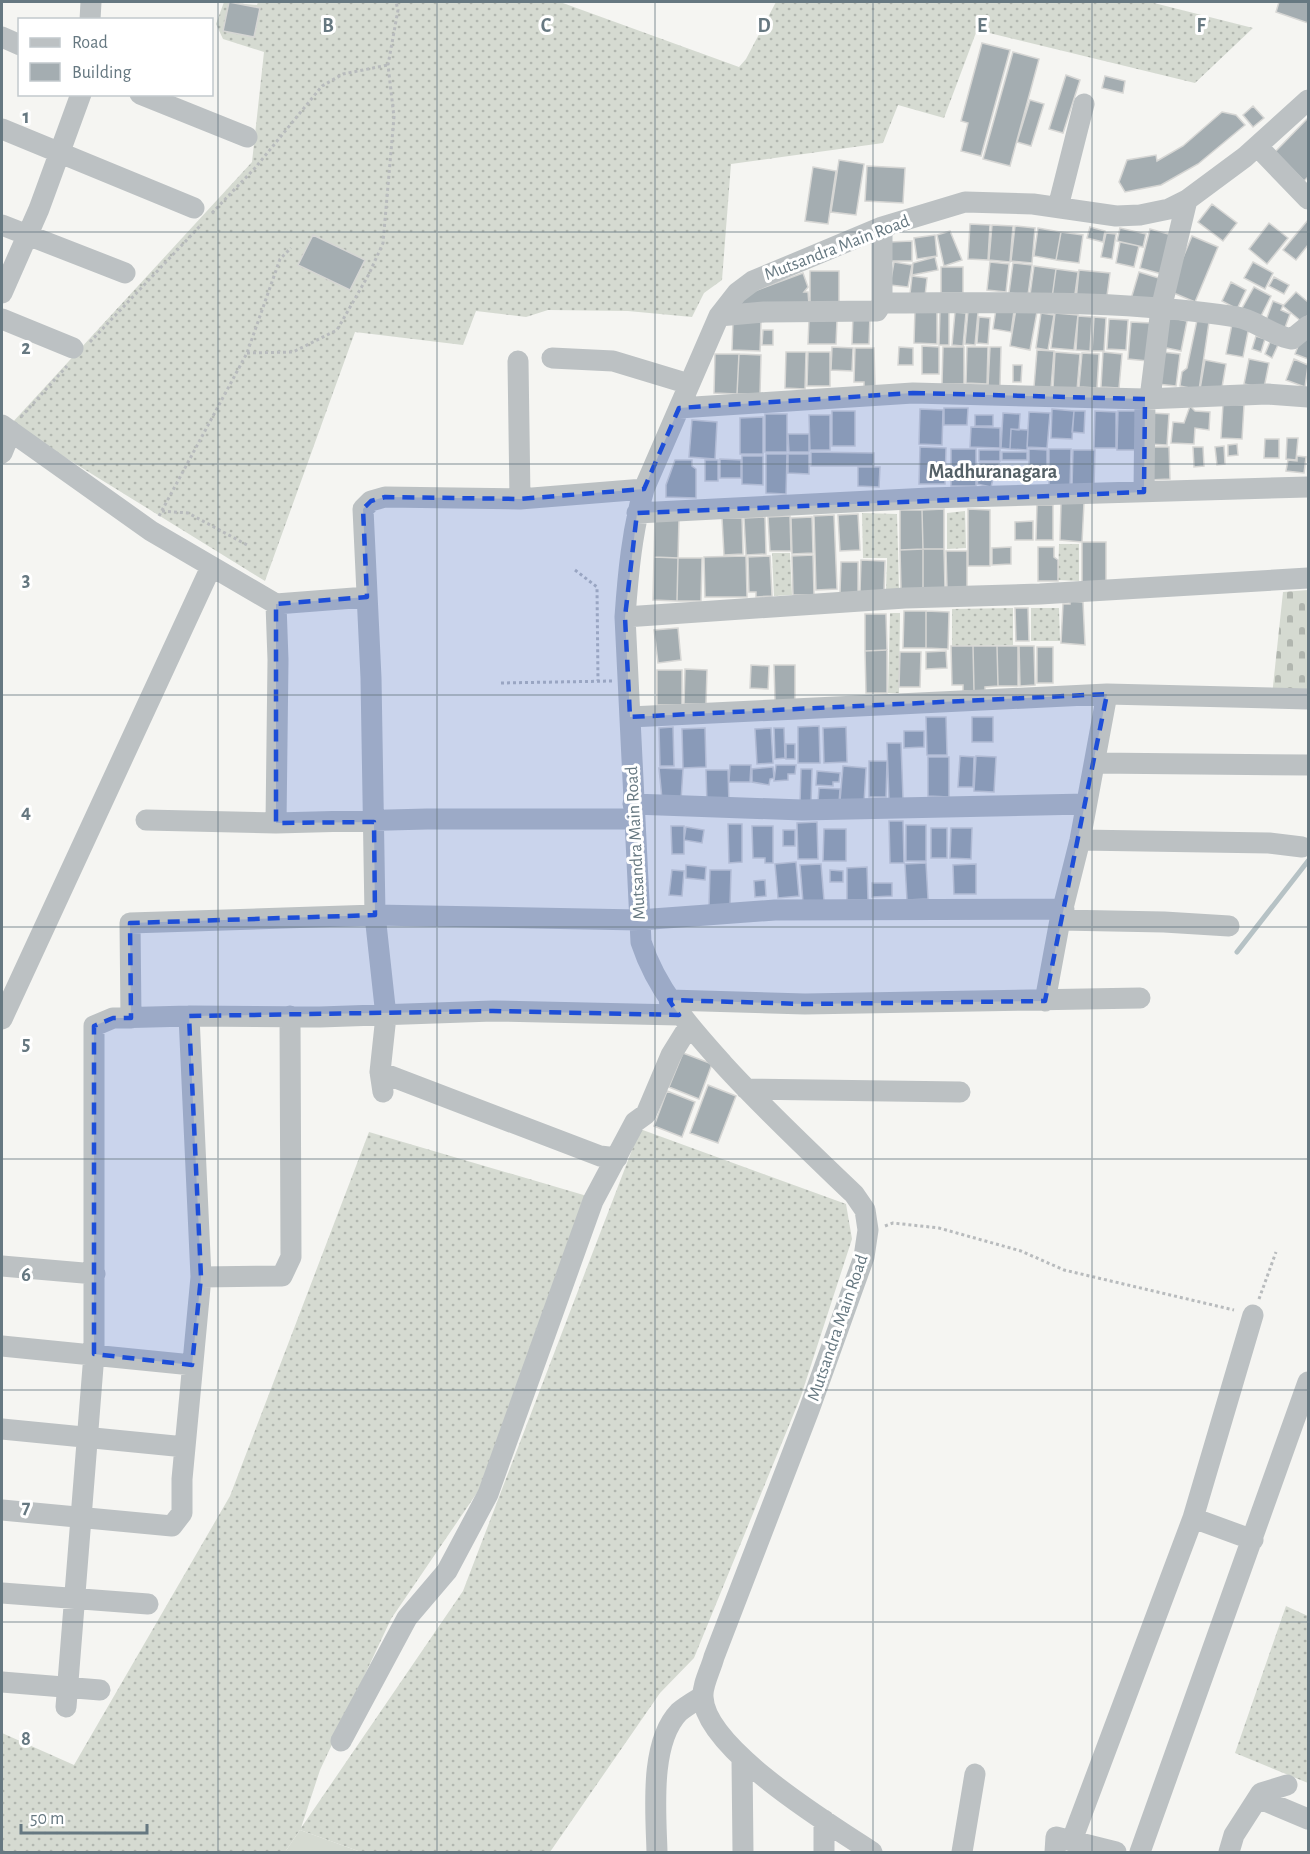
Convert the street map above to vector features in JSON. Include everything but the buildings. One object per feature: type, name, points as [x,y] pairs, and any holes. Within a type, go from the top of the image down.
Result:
[{"type":"street","points":[[90,18],[91,2]]},
{"type":"street","points":[[2,37],[18,44]]},
{"type":"street","points":[[2,293],[61,154],[80,96]]},
{"type":"street","points":[[145,96],[247,137]]},
{"type":"street","name":"Mutsandra Main Road","points":[[703,1696],[714,1657],[809,1410],[864,1257],[868,1230],[865,1210],[854,1194],[746,1089],[679,1014],[649,965],[641,942],[625,617],[628,565],[644,489],[719,316],[737,293],[753,281],[882,227],[965,202],[990,201],[1058,207],[1116,216],[1140,215],[1169,209],[1187,200],[1257,146],[1308,100]]},
{"type":"street","points":[[1058,207],[1084,104]]},
{"type":"street","points":[[2,129],[194,208]]},
{"type":"street","points":[[1257,146],[1308,199]]},
{"type":"street","points":[[1144,492],[1147,398],[1161,309],[1187,200]]},
{"type":"street","points":[[2,225],[125,273]]},
{"type":"street","points":[[719,316],[764,312],[877,311],[882,303],[882,227]]},
{"type":"street","points":[[882,303],[1048,303],[1161,309],[1240,317],[1282,338],[1292,339],[1308,326]]},
{"type":"street","points":[[2,319],[77,352]]},
{"type":"street","points":[[552,358],[613,361],[689,384]]},
{"type":"street","points":[[518,361],[520,499]]},
{"type":"street","points":[[679,408],[913,393],[1147,398],[1268,394],[1308,397]]},
{"type":"street","points":[[2,453],[6,428],[151,531],[276,604],[367,597]]},
{"type":"street","points":[[638,513],[921,498],[1308,487]]},
{"type":"street","points":[[617,1158],[600,1156],[381,1082],[386,1016],[375,915],[363,509],[371,501],[385,497],[520,499],[644,489]]},
{"type":"street","points":[[2,1019],[211,567]]},
{"type":"street","points":[[625,617],[905,598],[1040,594],[1308,578]]},
{"type":"street","points":[[276,604],[278,728],[276,823]]},
{"type":"street","points":[[630,717],[1107,694],[1308,699]]},
{"type":"street","points":[[1045,1001],[1062,914],[1080,840],[1107,694]]},
{"type":"street","points":[[1095,763],[1308,765]]},
{"type":"street","points":[[146,820],[276,823],[374,822],[634,811],[1086,804]]},
{"type":"street","points":[[1080,840],[1269,843],[1302,847]]},
{"type":"street","points":[[131,1018],[130,923],[375,915],[639,920],[775,910],[1062,914],[1230,926]]},
{"type":"street","points":[[67,1697],[94,1354],[94,1026],[112,1018],[386,1016],[493,1011],[679,1014],[805,1004],[1140,998]]},
{"type":"street","points":[[341,1741],[407,1618],[447,1570],[488,1494],[593,1201],[635,1122],[646,1114],[671,1055],[679,1014]]},
{"type":"street","points":[[2,1510],[172,1526],[182,1513],[185,1447],[201,1277],[189,1016]]},
{"type":"street","points":[[201,1277],[282,1276],[289,1267],[291,1257],[290,1016]]},
{"type":"street","points":[[746,1089],[960,1092]]},
{"type":"street","points":[[2,1266],[95,1274]]},
{"type":"street","points":[[1072,1840],[1193,1518],[1253,1315]]},
{"type":"street","points":[[2,1346],[192,1365]]},
{"type":"street","points":[[1140,1852],[1308,1382]]},
{"type":"street","points":[[2,1429],[185,1447]]},
{"type":"street","points":[[1193,1518],[1253,1540]]},
{"type":"street","points":[[2,1593],[148,1604]]},
{"type":"street","points":[[2,1682],[67,1697],[100,1690]]},
{"type":"street","points":[[657,1852],[656,1777],[666,1733],[679,1713],[703,1696],[707,1712],[718,1730],[742,1759],[824,1820],[872,1852]]},
{"type":"street","points":[[742,1759],[743,1852]]},
{"type":"street","points":[[962,1852],[975,1774]]},
{"type":"street","points":[[1229,1852],[1234,1835],[1261,1793],[1287,1785]]},
{"type":"street","points":[[1258,1798],[1308,1819]]},
{"type":"street","points":[[824,1820],[824,1852]]},
{"type":"street","points":[[1055,1852],[1056,1837],[1116,1852]]},
{"type":"path","points":[[247,353],[293,352],[337,330],[369,274],[383,243],[394,117],[388,65],[398,10],[396,2]]},
{"type":"path","points":[[6,428],[25,411],[77,352],[255,168],[322,86],[343,74],[388,65]]},
{"type":"path","points":[[151,531],[247,353],[280,259],[291,248]]},
{"type":"path","points":[[162,511],[188,513],[249,546]]},
{"type":"path","points":[[575,570],[597,587],[598,682]]},
{"type":"path","points":[[501,683],[628,681]]},
{"type":"path","points":[[868,1230],[893,1223],[939,1228],[1021,1251],[1064,1270],[1253,1315],[1276,1252]]},
{"type":"highlighted area","points":[[913,393],[1145,399],[1144,492],[637,513],[625,617],[630,717],[1107,694],[1045,1001],[805,1004],[669,1000],[679,1015],[493,1011],[189,1016],[201,1277],[192,1365],[94,1354],[94,1026],[113,1018],[131,1018],[130,923],[375,915],[374,822],[276,823],[276,604],[367,597],[363,509],[371,501],[385,497],[520,499],[644,489],[679,408]]},
{"type":"green space","points":[[224,2],[257,5],[258,2],[560,2],[739,67],[746,59],[776,2],[1150,2],[1253,28],[1195,83],[977,30],[944,118],[898,105],[883,143],[731,164],[722,280],[704,293],[692,317],[628,311],[548,310],[526,317],[476,311],[463,345],[355,332],[265,581],[11,424],[252,162],[264,52],[223,39],[216,24]]},
{"type":"green space","points":[[965,511],[966,548],[947,549],[947,513]]},
{"type":"green space","points":[[862,513],[897,514],[899,589],[886,591],[887,558],[863,558]]},
{"type":"green space","points":[[1059,544],[1079,544],[1079,581],[1058,580]]},
{"type":"green space","points":[[772,553],[790,553],[792,595],[774,596]]},
{"type":"green space","points":[[1308,590],[1308,707],[1271,705],[1283,592]]},
{"type":"green space","points":[[1013,608],[1013,645],[952,646],[952,609]]},
{"type":"green space","points":[[1031,608],[1059,608],[1060,641],[1031,641]]},
{"type":"green space","points":[[890,613],[900,613],[899,693],[888,693]]},
{"type":"green space","points":[[640,1129],[846,1204],[852,1239],[801,1396],[694,1658],[660,1693],[550,1852],[361,1852],[300,1830],[285,1852],[2,1852],[2,1733],[74,1765],[230,1496],[369,1132],[587,1196],[481,1487],[391,1619],[320,1770],[301,1828],[463,1591]]},
{"type":"green space","points":[[1286,1606],[1308,1616],[1308,1783],[1235,1753]]},
{"type":"green space","points":[[300,1830],[361,1852],[285,1852]]},
{"type":"waterway","points":[[1237,952],[1308,861]]},
{"type":"district","name":"Madhuranagara","points":[[993,472]]}]
